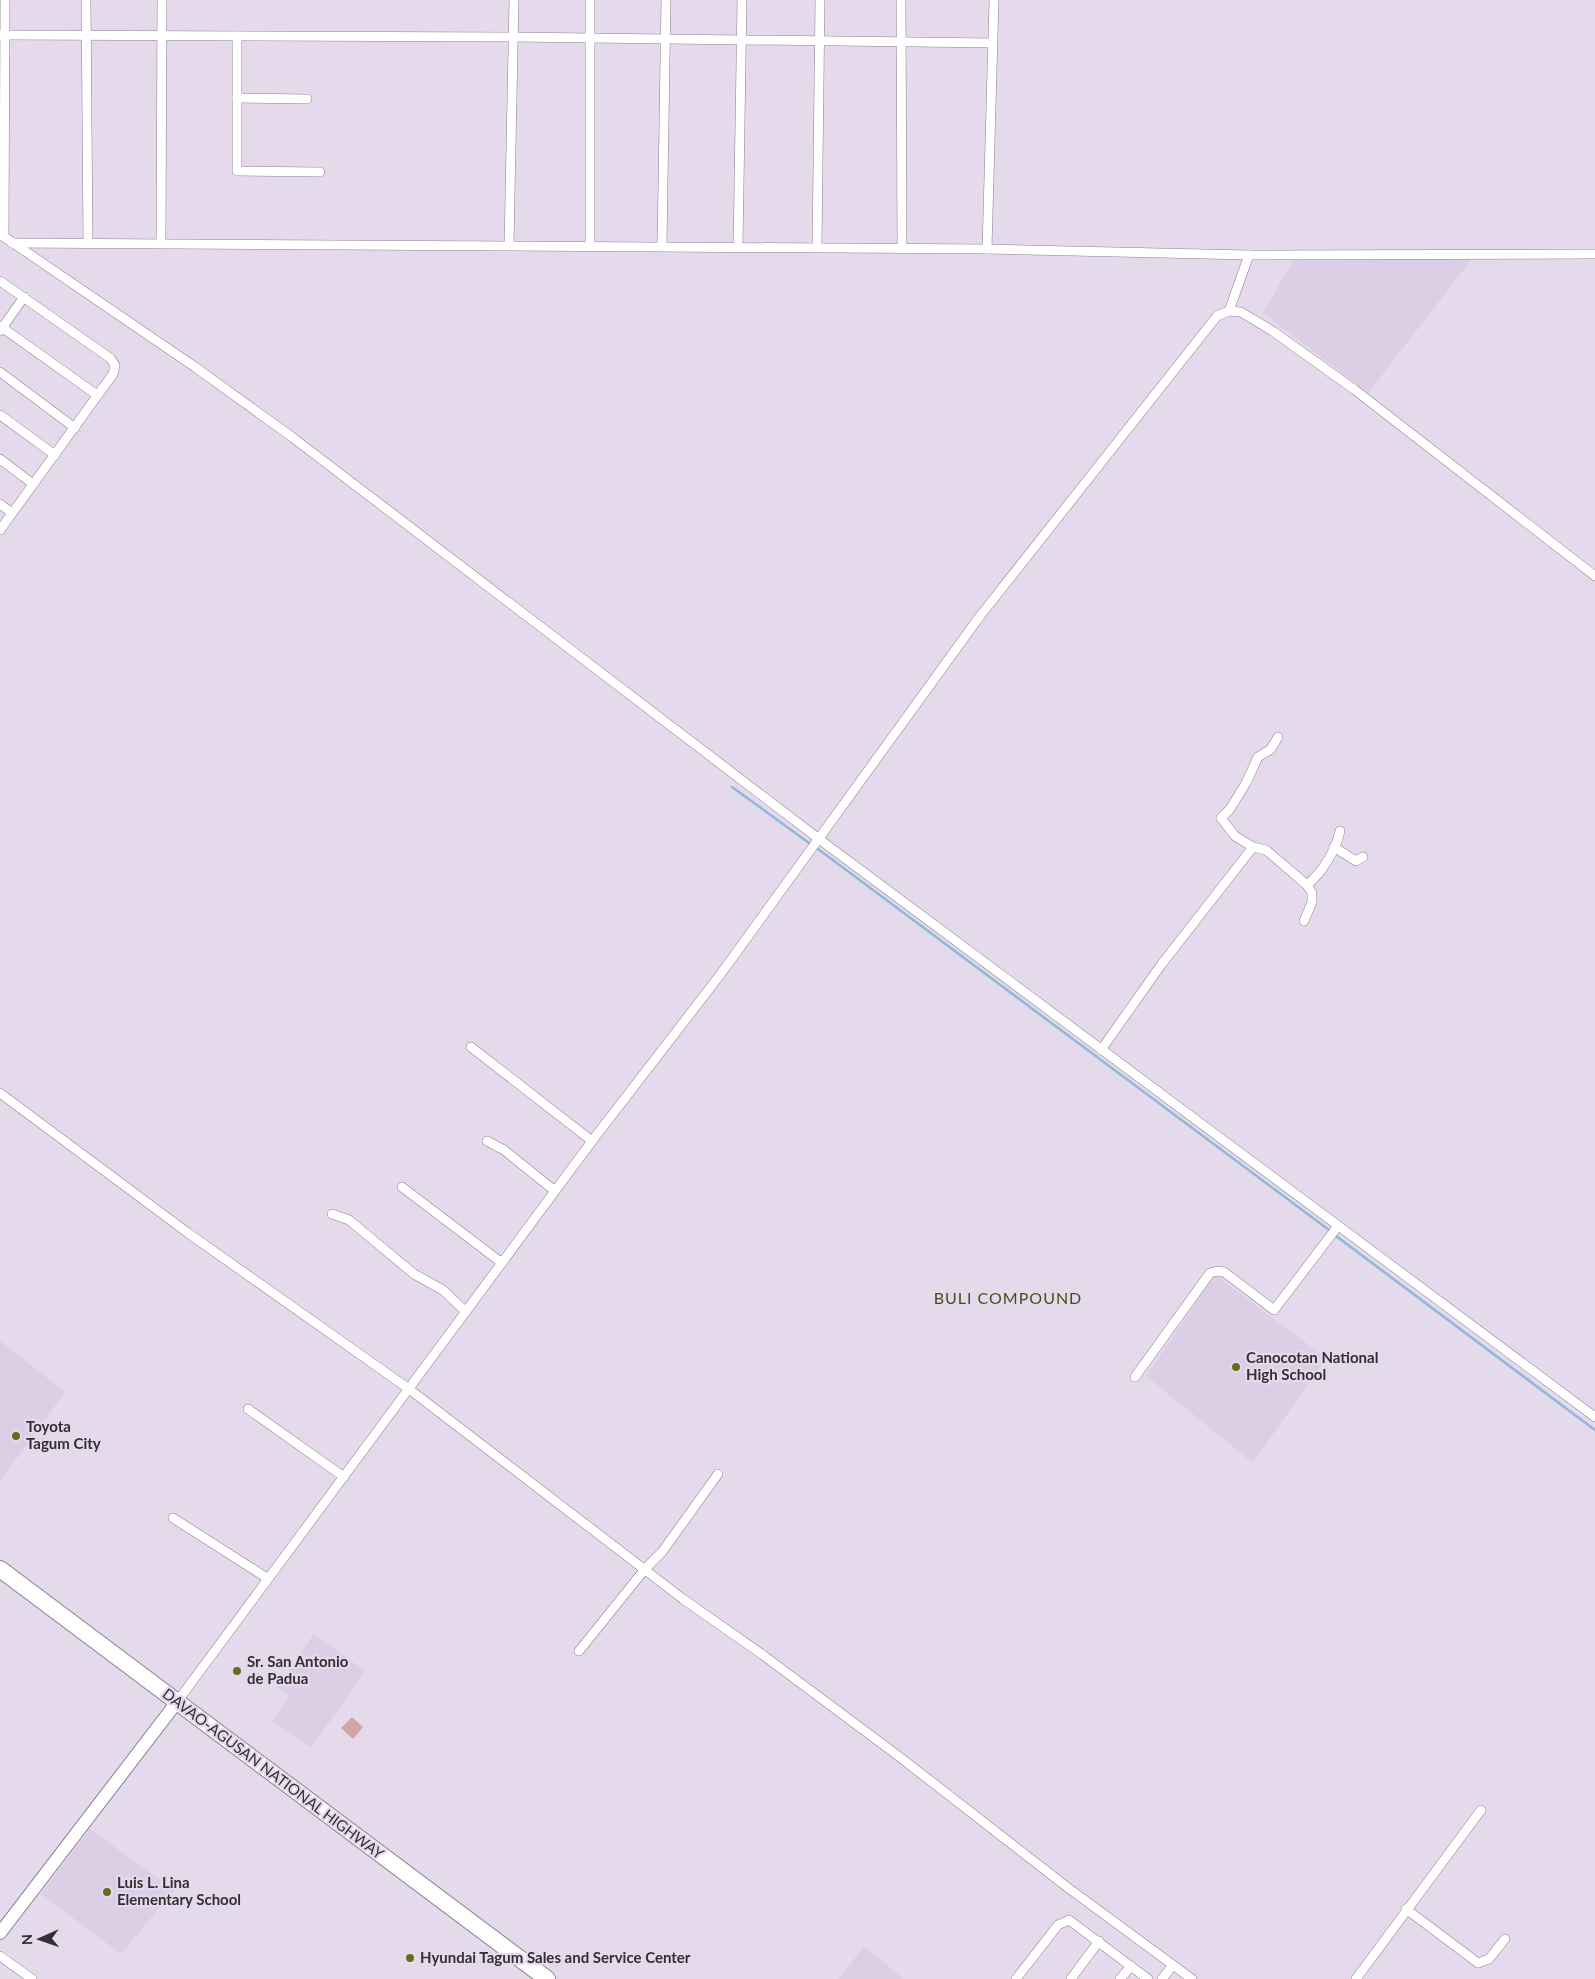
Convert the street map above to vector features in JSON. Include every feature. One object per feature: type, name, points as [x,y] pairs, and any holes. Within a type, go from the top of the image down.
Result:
[{"type":"highway","name":"DAVAO-AGUSAN NATIONAL HIGHWAY","points":[[0,1570],[547,1979]]},
{"type":"street","points":[[5,0],[3,35],[2,235],[195,367],[292,437],[819,839],[1595,1417]]},
{"type":"street","points":[[86,0],[88,243]]},
{"type":"street","points":[[161,243],[162,0]]},
{"type":"street","points":[[509,245],[514,0]]},
{"type":"street","points":[[590,0],[590,245]]},
{"type":"street","points":[[662,246],[666,0]]},
{"type":"street","points":[[738,247],[742,0]]},
{"type":"street","points":[[818,247],[820,0]]},
{"type":"street","points":[[901,0],[902,248]]},
{"type":"street","points":[[987,249],[994,0]]},
{"type":"street","points":[[3,35],[513,37],[992,44]]},
{"type":"street","points":[[237,36],[237,171],[320,172]]},
{"type":"street","points":[[237,98],[307,99]]},
{"type":"street","points":[[12,242],[818,247],[1249,255],[1314,253],[1595,254]]},
{"type":"street","points":[[1229,311],[1249,255]]},
{"type":"street","points":[[0,281],[114,361],[113,374],[0,530]]},
{"type":"street","points":[[24,297],[1,328],[97,395]]},
{"type":"street","points":[[0,1933],[177,1702],[592,1141],[720,975],[986,609],[1216,316],[1229,311],[1241,312],[1274,332],[1595,576]]},
{"type":"street","points":[[0,372],[75,428]]},
{"type":"street","points":[[0,415],[54,455]]},
{"type":"street","points":[[0,459],[33,484]]},
{"type":"street","points":[[0,504],[12,513]]},
{"type":"street","points":[[1278,737],[1270,749],[1258,757],[1246,783],[1230,809],[1221,818],[1235,836],[1253,847],[1266,850],[1307,885],[1312,893],[1312,902],[1304,921]]},
{"type":"street","points":[[1307,885],[1316,878],[1334,847],[1340,831]]},
{"type":"street","points":[[1101,1050],[1161,965],[1253,847]]},
{"type":"street","points":[[1334,847],[1356,861],[1363,857]]},
{"type":"street","points":[[471,1047],[592,1141]]},
{"type":"street","points":[[0,1093],[142,1196],[188,1233],[409,1389],[645,1569],[902,1758],[1067,1887],[1192,1979]]},
{"type":"street","points":[[487,1141],[504,1150],[556,1191]]},
{"type":"street","points":[[402,1187],[502,1263]]},
{"type":"street","points":[[332,1214],[349,1220],[414,1274],[443,1290],[466,1312]]},
{"type":"street","points":[[1135,1376],[1210,1273],[1224,1272],[1274,1310],[1338,1226]]},
{"type":"street","points":[[248,1409],[344,1477]]},
{"type":"street","points":[[579,1651],[645,1569],[662,1552],[718,1474]]},
{"type":"street","points":[[173,1518],[267,1578]]},
{"type":"street","points":[[1356,1979],[1481,1810]]},
{"type":"street","points":[[1406,1909],[1478,1963],[1489,1959],[1505,1940]]},
{"type":"street","points":[[1016,1979],[1058,1925],[1065,1920],[1073,1921],[1148,1979]]},
{"type":"street","points":[[1071,1979],[1099,1941]]},
{"type":"street","points":[[0,1956],[32,1979]]},
{"type":"street","points":[[1162,1979],[1173,1965]]},
{"type":"street","points":[[1120,1979],[1131,1966]]},
{"type":"shaded area","points":[[1294,259],[1472,259],[1368,393],[1263,313]]},
{"type":"shaded area","name":"Canocotan National High School","points":[[1215,1275],[1326,1358],[1253,1463],[1146,1376]]},
{"type":"shaded area","name":"Toyota Tagum City","points":[[0,1341],[65,1392],[0,1481]]},
{"type":"shaded area","points":[[314,1634],[365,1671],[311,1748],[272,1721],[290,1696],[277,1687]]},
{"type":"shaded area","points":[[352,1717],[363,1727],[353,1739],[341,1728]]},
{"type":"shaded area","name":"Luis L. Lina Elementary School","points":[[90,1829],[174,1890],[121,1954],[41,1894]]},
{"type":"shaded area","points":[[864,1946],[903,1979],[839,1979]]},
{"type":"waterway","points":[[732,787],[809,843]]},
{"type":"waterway","points":[[818,849],[1329,1230]]},
{"type":"waterway","points":[[1336,1236],[1595,1430]]},
{"type":"place","name":"Canocotan National High School","points":[[1236,1367]]},
{"type":"place","name":"Toyota Tagum City","points":[[16,1436]]},
{"type":"place","name":"Sr. San Antonio de Padua","points":[[237,1671]]},
{"type":"place","name":"Luis L. Lina Elementary School","points":[[107,1892]]},
{"type":"place","name":"Hyundai Tagum Sales and Service Center","points":[[410,1958]]},
{"type":"district","name":"BULI COMPOUND","points":[[1008,1298]]}]
